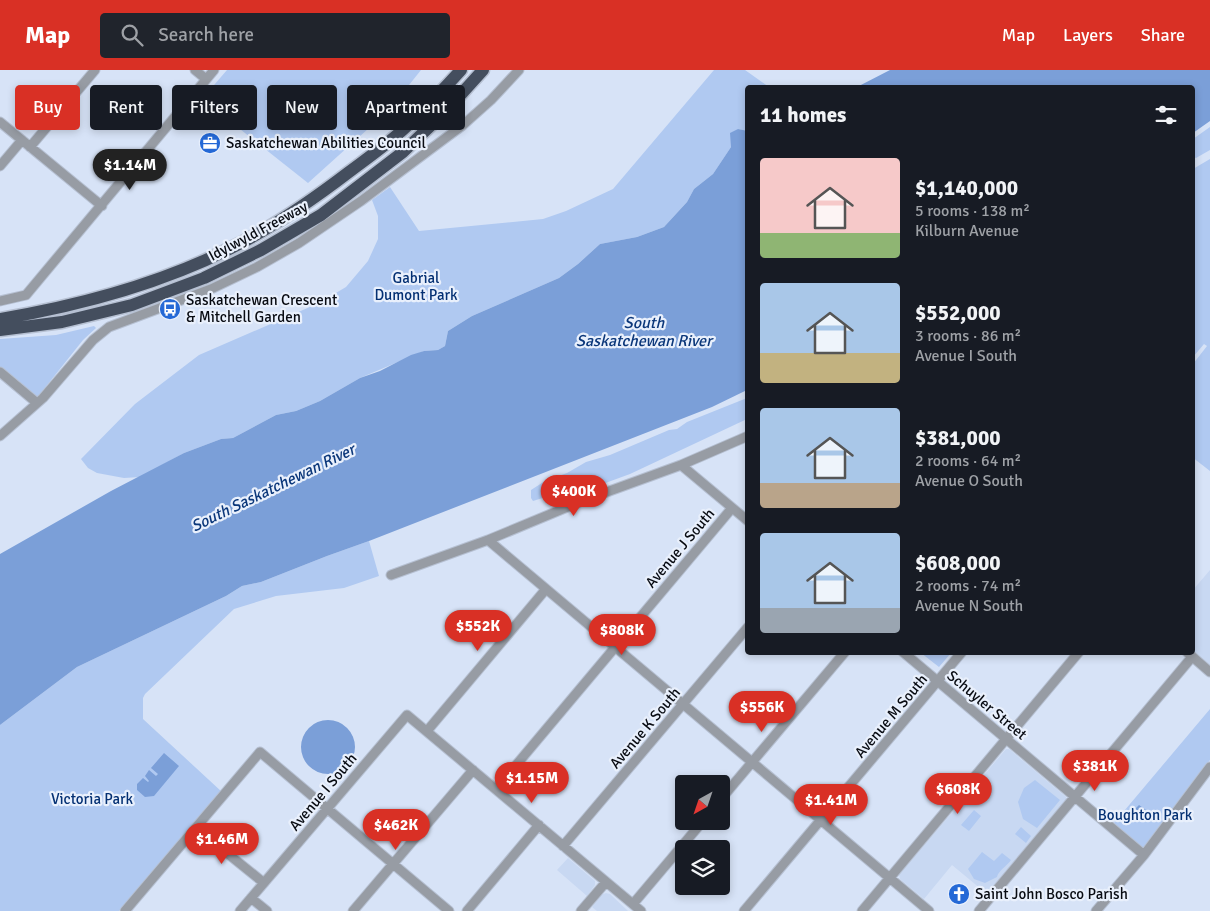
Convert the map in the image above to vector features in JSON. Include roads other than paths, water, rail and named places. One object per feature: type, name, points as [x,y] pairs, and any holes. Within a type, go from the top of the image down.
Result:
[{"type":"highway","points":[[327,189],[408,117],[450,70]]},
{"type":"highway","name":"Idylwyld Freeway","points":[[0,319],[89,300],[133,287],[187,268],[241,243],[327,189],[396,137],[461,70]]},
{"type":"highway","name":"Idylwyld Freeway","points":[[0,330],[62,322],[132,305],[194,282],[261,250],[321,215],[403,152],[445,112],[483,70]]},
{"type":"street","points":[[30,147],[95,70]]},
{"type":"street","points":[[195,70],[206,79]]},
{"type":"street","points":[[0,301],[26,295],[214,70]]},
{"type":"street","points":[[0,436],[37,403],[88,345],[109,327],[211,289],[257,267],[299,243],[361,201],[463,125],[491,100],[519,70]]},
{"type":"street","points":[[0,122],[102,206]]},
{"type":"street","points":[[0,166],[22,140]]},
{"type":"street","points":[[0,372],[37,403]]},
{"type":"street","points":[[391,575],[488,540],[582,501],[681,465],[745,437]]},
{"type":"street","points":[[681,465],[745,519]]},
{"type":"street","name":"Avenue J South","points":[[496,789],[732,508]]},
{"type":"street","points":[[488,540],[929,911]]},
{"type":"street","points":[[546,589],[427,731],[641,911]]},
{"type":"street","name":"Avenue K South","points":[[563,846],[745,631]]},
{"type":"street","points":[[730,788],[843,655]]},
{"type":"street","name":"Schuyler Street","points":[[907,655],[1144,855]]},
{"type":"street","name":"Avenue M South","points":[[744,911],[960,655]]},
{"type":"street","points":[[862,911],[1076,655]]},
{"type":"street","points":[[979,911],[1075,797],[1190,655],[1210,672]]},
{"type":"street","name":"Avenue I South","points":[[240,911],[407,715],[427,731]]},
{"type":"street","points":[[125,911],[260,752],[449,911]]},
{"type":"street","points":[[1096,911],[1144,855],[1210,767]]},
{"type":"street","points":[[353,911],[473,770]]},
{"type":"street","points":[[467,911],[539,825]]},
{"type":"street","points":[[196,828],[264,883]]},
{"type":"street","points":[[633,904],[695,830]]},
{"type":"street","points":[[580,911],[606,882]]},
{"type":"street","points":[[251,898],[267,911]]},
{"type":"water","points":[[890,70],[1210,70],[1210,121],[1195,132],[1195,85],[861,85]]},
{"type":"water","name":"South Saskatchewan River","points":[[738,129],[745,130],[745,391],[712,407],[369,541],[261,582],[242,586],[226,596],[77,667],[0,725],[0,554],[111,491],[184,453],[221,439],[233,438],[276,415],[296,411],[320,401],[360,378],[380,371],[411,355],[424,351],[438,350],[445,346],[448,331],[472,316],[559,278],[600,244],[637,237],[664,227],[687,202],[694,189],[713,174],[731,147],[730,133]]},
{"type":"water","points":[[323,720],[333,720],[343,724],[351,732],[355,747],[351,762],[343,770],[333,774],[323,774],[313,770],[305,762],[301,752],[301,742],[305,732],[313,724]]},
{"type":"water","points":[[164,753],[179,766],[154,796],[145,797],[137,790],[137,784],[143,778],[149,781],[145,776],[149,770],[156,776],[158,774],[151,768]]},
{"type":"water","points":[[1139,805],[1146,810],[1138,819],[1131,813]]},
{"type":"place","name":"Saskatchewan Abilities Council","points":[[210,143]]},
{"type":"place","name":"Saskatchewan Crescent & Mitchell Garden","points":[[170,309]]},
{"type":"place","name":"Saint John Bosco Parish","points":[[959,894]]},
{"type":"park label","name":"Gabrial Dumont Park","points":[[416,286]]},
{"type":"park label","name":"Victoria Park","points":[[92,799]]},
{"type":"park label","name":"Boughton Park","points":[[1145,815]]}]
